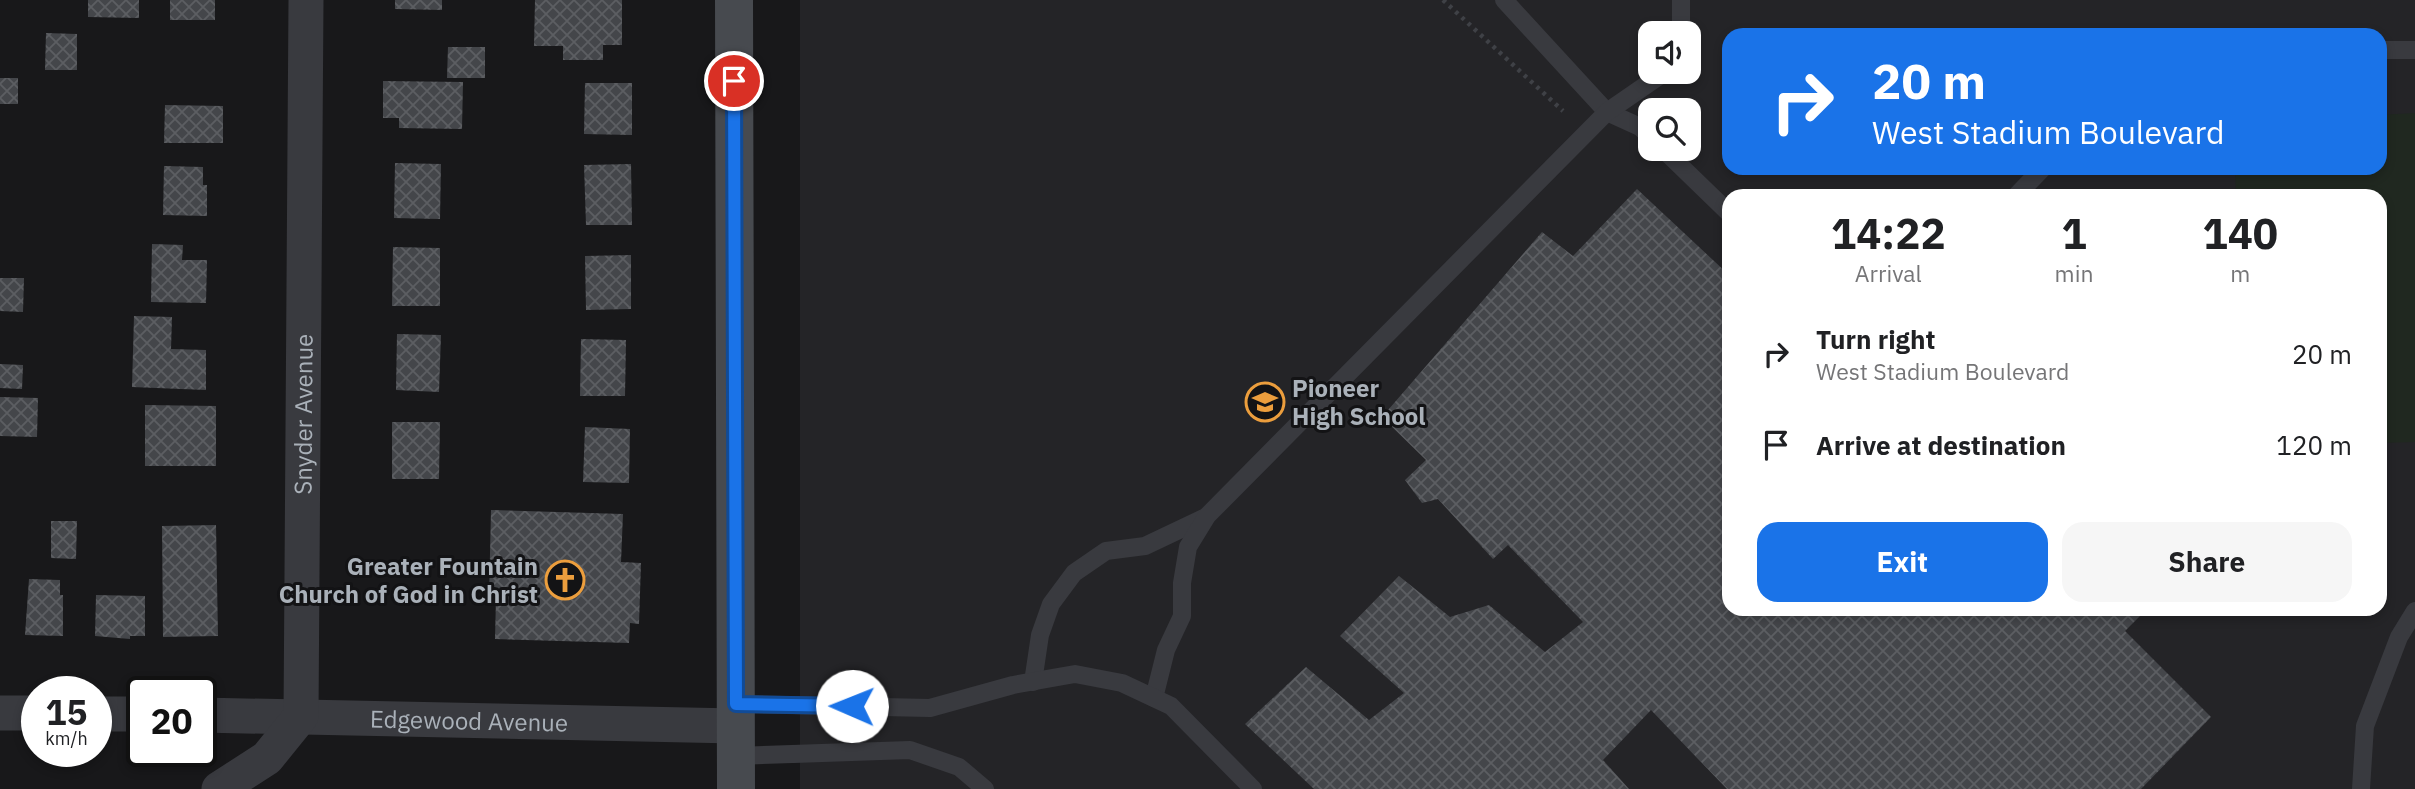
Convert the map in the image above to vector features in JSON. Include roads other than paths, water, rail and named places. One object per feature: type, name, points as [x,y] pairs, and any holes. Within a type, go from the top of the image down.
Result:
[{"type":"main road","points":[[734,0],[736,744]]},
{"type":"street","name":"Snyder Avenue","points":[[301,716],[306,0]]},
{"type":"street","points":[[0,713],[21,713]]},
{"type":"street","name":"Edgewood Avenue","points":[[217,715],[301,716],[736,744]]},
{"type":"street","points":[[219,789],[267,758],[301,716]]},
{"type":"lane","points":[[1504,0],[1607,112],[1638,126]]},
{"type":"lane","points":[[1681,0],[1681,21]]},
{"type":"lane","points":[[2387,50],[2415,50]]},
{"type":"lane","points":[[1154,698],[1166,650],[1182,616],[1182,583],[1188,547],[1207,516],[1607,112],[1648,84]]},
{"type":"lane","points":[[1675,161],[1722,206]]},
{"type":"lane","points":[[2023,189],[2036,175]]},
{"type":"lane","points":[[1033,682],[1040,635],[1054,597],[1074,573],[1106,551],[1144,546],[1207,516]]},
{"type":"lane","points":[[2361,789],[2365,726],[2399,637],[2415,611]]},
{"type":"lane","points":[[736,744],[930,708],[1075,674],[1122,682],[1171,706],[1253,789]]},
{"type":"lane","points":[[736,744],[910,750],[959,767],[985,789]]},
{"type":"place","name":"Pioneer High School","points":[[1265,402]]},
{"type":"place","name":"Greater Fountain Church of God in Christ","points":[[565,580]]}]
